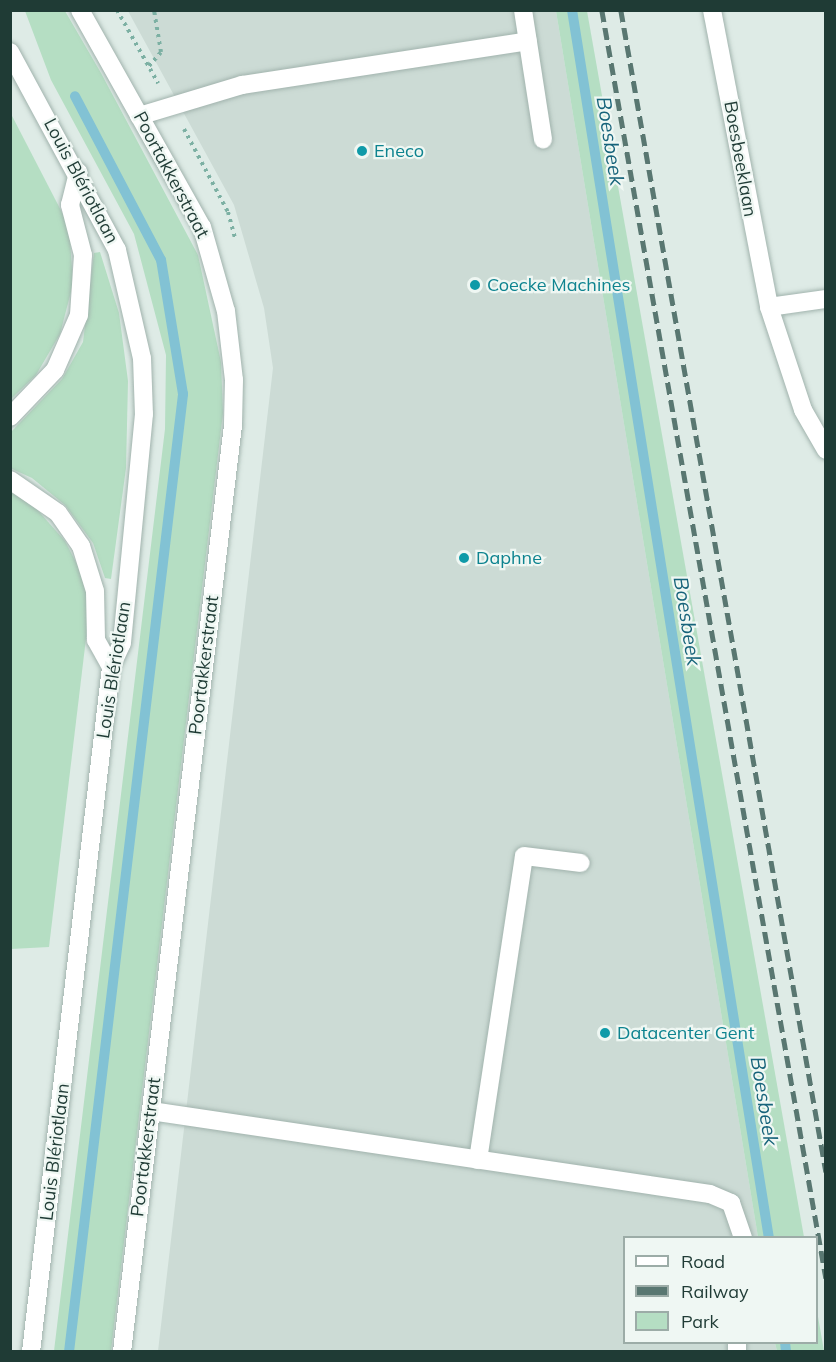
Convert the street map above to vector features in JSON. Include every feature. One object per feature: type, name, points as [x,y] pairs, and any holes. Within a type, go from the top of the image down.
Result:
[{"type":"street","name":"Poortakkerstraat","points":[[80,10],[202,227],[214,261],[234,381],[232,437],[122,1352]]},
{"type":"street","points":[[523,10],[543,139]]},
{"type":"street","name":"Boesbeeklaan","points":[[712,10],[769,307],[803,410],[825,450]]},
{"type":"street","points":[[139,116],[242,85],[528,41]]},
{"type":"street","name":"Louis Blériotlaan","points":[[10,52],[78,172],[117,250],[142,358],[144,414],[122,643],[111,667],[31,1352]]},
{"type":"street","points":[[10,417],[55,370],[79,315],[83,255],[70,205],[78,172]]},
{"type":"street","points":[[769,307],[825,299]]},
{"type":"street","points":[[10,480],[58,513],[81,546],[95,591],[96,640],[111,667]]},
{"type":"street","points":[[478,1160],[525,856],[581,863]]},
{"type":"street","points":[[151,1111],[710,1194],[731,1203],[742,1236]]},
{"type":"path","points":[[149,66],[161,52],[154,10]]},
{"type":"shaded area","points":[[128,11],[556,11],[758,1236],[623,1236],[623,1344],[775,1344],[777,1351],[158,1351],[273,368],[264,308],[234,205]]},
{"type":"green space","points":[[25,11],[65,11],[101,73],[198,255],[221,362],[223,413],[111,1351],[54,1351],[165,429],[166,355],[134,234],[51,80]]},
{"type":"green space","points":[[556,11],[587,11],[804,1236],[758,1236]]},
{"type":"green space","points":[[10,112],[69,226],[73,284],[60,334],[36,375],[11,399]]},
{"type":"green space","points":[[100,252],[119,313],[128,381],[126,468],[111,579],[105,578],[93,543],[65,505],[32,478],[10,468],[11,432],[62,379],[83,342],[94,253]]},
{"type":"green space","points":[[10,492],[34,506],[65,541],[83,576],[90,605],[49,947],[11,949]]},
{"type":"green space","points":[[818,1317],[824,1351],[777,1351],[775,1344],[818,1344]]},
{"type":"waterway","name":"Boesbeek","points":[[572,10],[769,1236]]},
{"type":"waterway","points":[[69,1352],[183,394],[161,260],[75,96]]},
{"type":"waterway","name":"Boesbeek","points":[[785,1344],[786,1352]]},
{"type":"railway","points":[[602,10],[826,1278]]},
{"type":"railway","points":[[621,10],[826,1172]]},
{"type":"place","name":"Eneco","points":[[362,151]]},
{"type":"place","name":"Coecke Machines","points":[[475,285]]},
{"type":"place","name":"Daphne","points":[[464,558]]},
{"type":"place","name":"Datacenter Gent","points":[[605,1033]]}]
